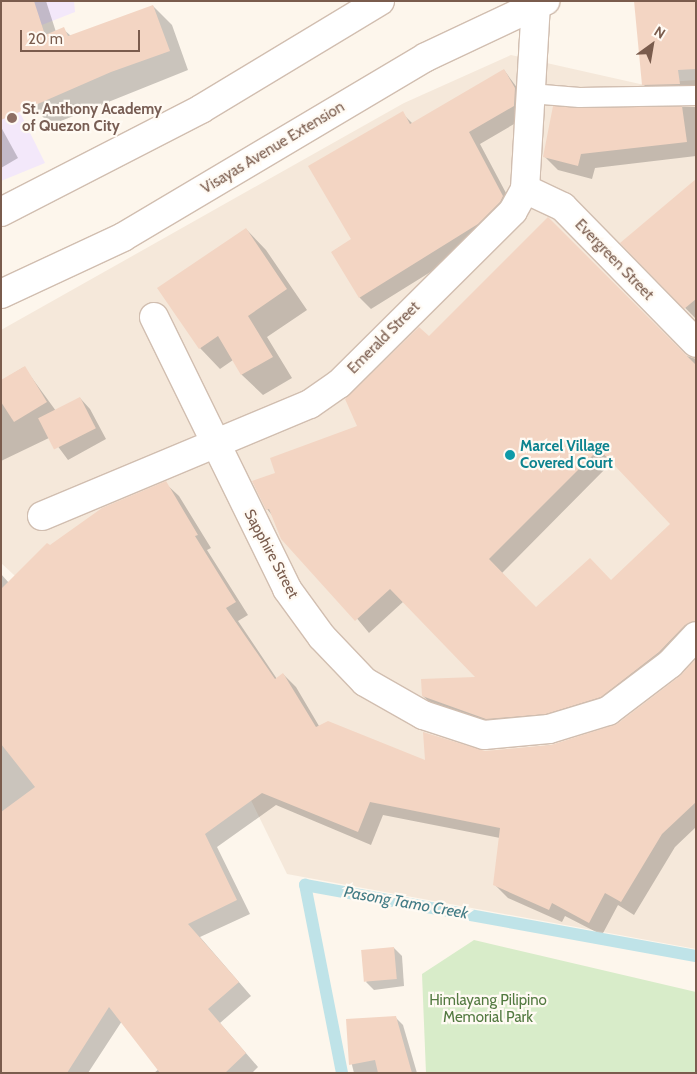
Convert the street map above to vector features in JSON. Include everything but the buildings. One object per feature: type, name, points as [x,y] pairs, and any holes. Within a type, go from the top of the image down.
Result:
[{"type":"street","points":[[1,212],[201,109],[380,1]]},
{"type":"street","name":"Emerald Street","points":[[42,516],[310,404],[339,384],[513,211],[525,189],[530,93],[540,3]]},
{"type":"street","name":"Visayas Avenue Extension","points":[[1,294],[123,237],[426,57],[540,3]]},
{"type":"street","name":"Evergreen Street","points":[[525,189],[563,207],[696,344]]},
{"type":"street","name":"Sapphire Street","points":[[154,317],[214,444],[287,589],[322,637],[365,682],[422,715],[484,735],[549,729],[608,711],[670,664],[696,636]]},
{"type":"lane","points":[[530,93],[579,97],[696,94]]},
{"type":"shaded area","points":[[1,1],[74,1],[75,12],[1,41]]},
{"type":"shaded area","points":[[511,55],[640,84],[696,80],[696,949],[287,874],[245,788],[1,563],[1,330],[404,103]]},
{"type":"shaded area","name":"St. Anthony Academy of Quezon City","points":[[1,74],[45,163],[1,181]]},
{"type":"green space","name":"Himlayang Pilipino Memorial Park","points":[[474,940],[696,992],[696,1073],[426,1073],[422,974]]},
{"type":"waterway","name":"Pasong Tamo Creek","points":[[342,1073],[305,885],[696,956]]},
{"type":"place","name":"St. Anthony Academy of Quezon City","points":[[12,118]]},
{"type":"place","name":"Marcel Village Covered Court","points":[[510,455]]}]
